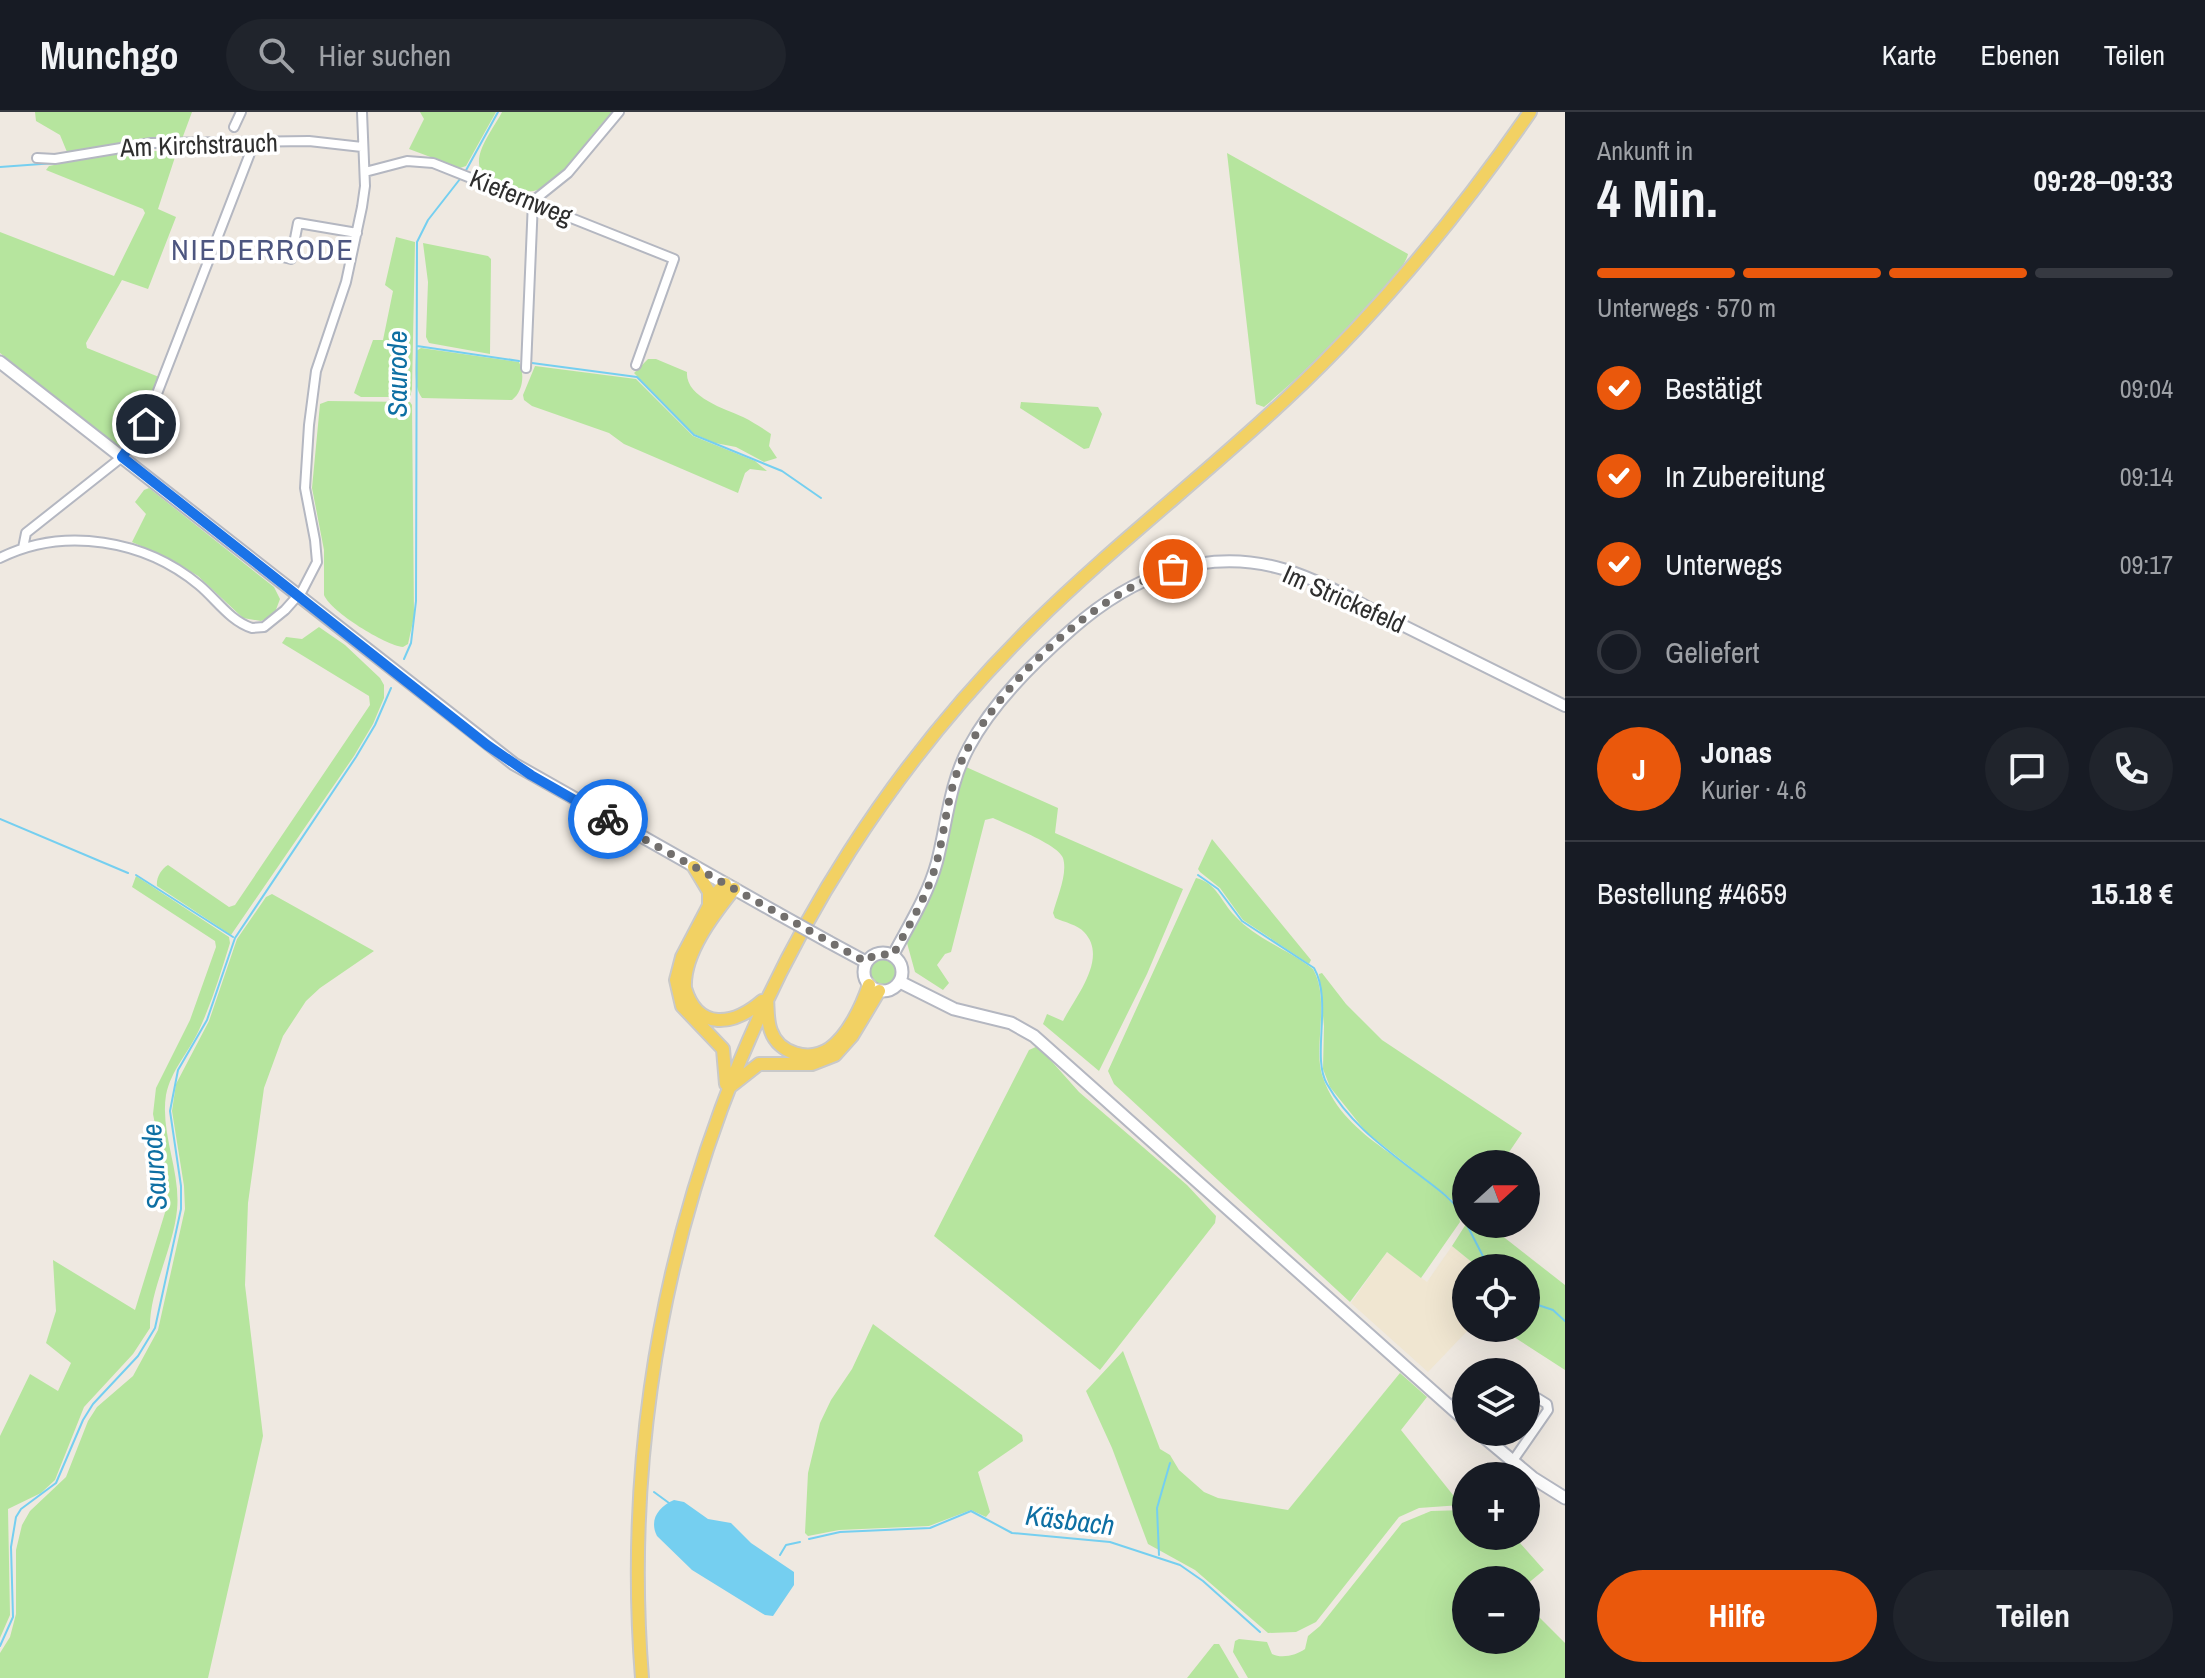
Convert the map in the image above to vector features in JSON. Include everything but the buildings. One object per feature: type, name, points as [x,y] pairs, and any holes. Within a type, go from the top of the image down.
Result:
[{"type":"main road","points":[[642,1678],[638,1528],[648,1399],[659,1328],[699,1166],[726,1091],[767,996],[808,919],[877,809],[946,720],[1033,624],[1256,427],[1353,332],[1450,221],[1530,112]]},
{"type":"main road","points":[[0,362],[514,764],[866,962]]},
{"type":"main road","points":[[694,867],[709,892],[709,905]]},
{"type":"main road","points":[[730,887],[690,961],[685,988],[699,1012],[719,1021],[742,1016],[767,996]]},
{"type":"main road","points":[[726,1091],[723,1049],[688,1014],[676,989],[679,964],[709,905],[730,887]]},
{"type":"main road","points":[[875,954],[893,955],[901,964],[900,982],[891,990],[874,988],[864,974],[866,962],[875,954]]},
{"type":"main road","points":[[900,982],[954,1009],[1011,1023],[1034,1036],[1451,1407]]},
{"type":"main road","points":[[767,996],[774,1038],[789,1051],[809,1056],[828,1050],[874,988]]},
{"type":"main road","points":[[726,1091],[759,1064],[812,1064],[835,1055],[852,1036],[874,988]]},
{"type":"main road","points":[[1494,1446],[1512,1462]]},
{"type":"main road","points":[[1540,1481],[1565,1498]]},
{"type":"street","name":"Am Kirchstrauch","points":[[234,127],[241,112]]},
{"type":"street","points":[[0,558],[23,548],[51,542],[80,541],[123,546],[186,575],[234,619],[252,628],[264,627],[275,621],[297,596],[317,562],[305,479],[316,371],[338,308],[357,233],[365,172],[362,112]]},
{"type":"street","points":[[526,368],[533,201],[568,173],[619,112]]},
{"type":"street","name":"Am Kirchstrauch","points":[[37,158],[55,159],[141,144],[309,141],[362,147]]},
{"type":"street","points":[[23,548],[26,533],[122,457],[146,424],[254,143]]},
{"type":"street","name":"Kiefernweg","points":[[365,172],[416,161],[459,173],[674,259],[636,365]]},
{"type":"street","points":[[270,254],[291,259],[298,223],[357,233]]},
{"type":"street","name":"Im Strickefeld","points":[[893,955],[932,879],[954,782],[976,734],[1018,682],[1081,621],[1120,592],[1161,573],[1223,562],[1256,564],[1297,574],[1565,706]]},
{"type":"street","points":[[1540,1400],[1547,1404],[1548,1410],[1540,1422]]},
{"type":"street","points":[[1512,1462],[1523,1446]]},
{"type":"shaded area","points":[[1452,1246],[1462,1254],[1452,1254],[1452,1342],[1457,1342],[1428,1372],[1351,1303],[1387,1252],[1427,1282]]},
{"type":"green space","points":[[35,112],[192,112],[182,139],[141,139],[67,152],[60,135],[36,121]]},
{"type":"green space","points":[[420,112],[496,112],[466,166],[460,168],[409,149],[424,119]]},
{"type":"green space","points":[[502,112],[613,112],[556,178],[538,190],[528,192],[496,185],[481,172],[481,150]]},
{"type":"green space","points":[[122,151],[177,151],[158,209],[176,217],[148,289],[122,280],[86,343],[87,348],[159,377],[138,432],[123,446],[118,446],[0,353],[0,232],[114,276],[145,213],[143,209],[46,170],[49,166]]},
{"type":"green space","points":[[1227,153],[1408,254],[1367,309],[1264,407],[1256,404]]},
{"type":"green space","points":[[396,237],[415,242],[412,389],[410,397],[361,397],[354,393],[373,340],[383,340],[393,291],[385,285]]},
{"type":"green space","points":[[423,243],[491,259],[490,354],[429,343],[426,337],[428,282]]},
{"type":"green space","points":[[421,348],[519,362],[521,388],[512,400],[422,398],[416,376],[416,351]]},
{"type":"green space","points":[[648,359],[656,359],[687,372],[688,381],[699,395],[771,434],[769,446],[777,458],[764,462],[736,447],[694,434],[634,373]]},
{"type":"green space","points":[[535,366],[636,379],[693,436],[755,461],[767,471],[750,469],[745,473],[738,493],[624,444],[609,433],[532,406],[523,395]]},
{"type":"green space","points":[[328,401],[410,402],[412,405],[414,617],[408,644],[403,647],[359,627],[324,595],[324,550],[312,488],[320,404]]},
{"type":"green space","points":[[1021,402],[1098,407],[1102,414],[1089,448],[1084,449],[1020,408]]},
{"type":"green space","points":[[149,488],[274,587],[280,599],[274,615],[261,621],[243,618],[198,576],[132,542],[146,514],[135,502]]},
{"type":"green space","points":[[319,627],[345,645],[380,678],[384,685],[384,698],[354,756],[231,935],[157,886],[157,880],[168,865],[229,907],[235,905],[370,705],[369,696],[282,643],[286,637],[302,639]]},
{"type":"green space","points":[[966,767],[1058,808],[1055,833],[1183,889],[1147,974],[1099,1071],[1043,1024],[1047,1014],[1063,1021],[1082,989],[1093,954],[1091,942],[1084,932],[1055,918],[1053,913],[1063,878],[1063,858],[1042,841],[993,818],[985,820],[951,952],[945,954],[937,965],[949,983],[943,990],[915,972],[907,943],[937,880],[955,798]]},
{"type":"green space","points":[[1212,839],[1311,960],[1309,964],[1243,920],[1220,888],[1200,872],[1198,869]]},
{"type":"green space","points":[[136,876],[229,937],[230,943],[204,1019],[172,1077],[166,1095],[166,1124],[176,1181],[177,1210],[153,1300],[150,1328],[133,1354],[84,1407],[55,1480],[41,1493],[8,1509],[10,1615],[0,1638],[0,1436],[30,1374],[58,1391],[71,1363],[46,1343],[56,1311],[53,1260],[135,1310],[167,1206],[167,1185],[153,1114],[156,1088],[190,1020],[216,947],[215,941],[132,887]]},
{"type":"green space","points":[[1196,878],[1203,880],[1243,924],[1313,969],[1321,995],[1320,1066],[1334,1100],[1365,1135],[1423,1177],[1452,1203],[1452,1233],[1421,1278],[1387,1252],[1350,1302],[1114,1084],[1108,1071]]},
{"type":"green space","points":[[272,894],[374,951],[306,1001],[283,1036],[264,1088],[248,1203],[245,1285],[263,1436],[208,1678],[0,1678],[0,1653],[10,1637],[16,1614],[16,1550],[22,1525],[30,1511],[66,1477],[88,1421],[97,1407],[133,1376],[158,1330],[185,1209],[172,1111],[176,1084],[209,1021],[237,939],[266,897]]},
{"type":"green space","points":[[883,958],[893,962],[897,972],[893,982],[883,986],[873,982],[869,972],[873,962]]},
{"type":"green space","points":[[1322,973],[1346,1004],[1382,1040],[1522,1133],[1510,1150],[1452,1150],[1452,1200],[1366,1132],[1330,1087],[1323,1069],[1324,1026],[1319,974]]},
{"type":"green space","points":[[1038,1046],[1079,1092],[1187,1185],[1216,1216],[1215,1223],[1100,1370],[934,1236],[1029,1050]]},
{"type":"green space","points":[[1457,1238],[1505,1238],[1525,1254],[1462,1254],[1452,1246]]},
{"type":"green space","points":[[1540,1265],[1565,1285],[1565,1370],[1522,1342],[1540,1342]]},
{"type":"green space","points":[[873,1324],[1022,1435],[1023,1441],[978,1472],[990,1512],[986,1517],[971,1510],[929,1526],[839,1530],[808,1536],[805,1533],[808,1473],[820,1423],[852,1369]]},
{"type":"green space","points":[[1123,1351],[1160,1449],[1170,1455],[1179,1470],[1204,1492],[1218,1498],[1288,1510],[1400,1373],[1427,1397],[1401,1430],[1452,1494],[1452,1506],[1419,1508],[1399,1517],[1316,1622],[1296,1632],[1268,1633],[1195,1570],[1148,1544],[1112,1448],[1086,1391]]},
{"type":"green space","points":[[1452,1510],[1452,1550],[1526,1550],[1544,1570],[1540,1573],[1540,1566],[1452,1566],[1452,1654],[1540,1654],[1540,1618],[1565,1643],[1565,1678],[1248,1678],[1233,1652],[1235,1641],[1267,1642],[1272,1654],[1280,1656],[1302,1651],[1308,1636],[1320,1626],[1402,1523],[1431,1511]]},
{"type":"green space","points":[[1214,1644],[1219,1644],[1239,1678],[1187,1678]]},
{"type":"water","points":[[674,1500],[684,1502],[708,1519],[731,1523],[751,1543],[794,1572],[794,1585],[773,1616],[765,1615],[692,1570],[657,1536],[654,1525],[656,1515],[663,1506]]},
{"type":"waterway","name":"Saurode","points":[[464,174],[498,112]]},
{"type":"waterway","points":[[143,148],[161,148]]},
{"type":"waterway","points":[[0,167],[55,163]]},
{"type":"waterway","name":"Saurode","points":[[404,659],[411,643],[416,601],[417,242],[428,220],[460,179]]},
{"type":"waterway","points":[[417,346],[519,361]]},
{"type":"waterway","points":[[532,363],[637,377],[694,435],[782,471],[821,498]]},
{"type":"waterway","name":"Saurode","points":[[0,1646],[13,1617],[11,1547],[16,1517],[21,1509],[56,1483],[93,1404],[138,1356],[155,1328],[181,1209],[181,1186],[170,1111],[178,1070],[207,1020],[235,938],[356,757],[375,725],[391,688]]},
{"type":"waterway","points":[[0,819],[128,873]]},
{"type":"waterway","points":[[136,875],[233,937]]},
{"type":"waterway","points":[[1198,875],[1218,889],[1242,921],[1314,968],[1322,996],[1321,1059],[1327,1084],[1356,1122],[1452,1202]]},
{"type":"waterway","points":[[1474,1238],[1482,1254]]},
{"type":"waterway","points":[[1540,1306],[1553,1310],[1565,1321]]},
{"type":"waterway","points":[[1159,1555],[1157,1508],[1170,1463]]},
{"type":"waterway","points":[[654,1492],[669,1503]]},
{"type":"waterway","name":"Käsbach","points":[[809,1539],[840,1532],[930,1528],[971,1511],[1012,1533],[1110,1542],[1180,1565],[1203,1581],[1260,1632]]},
{"type":"waterway","name":"Käsbach","points":[[780,1555],[786,1545],[800,1542]]},
{"type":"way so far","points":[[608,819],[866,962],[881,952],[893,955],[932,879],[954,782],[976,734],[1030,669],[1090,613],[1135,583],[1173,569]]},
{"type":"district","name":"NIEDERRODE","points":[[263,250]]},
{"type":"route","points":[[146,424],[141,435],[122,457],[487,745],[531,775],[608,819]]}]
